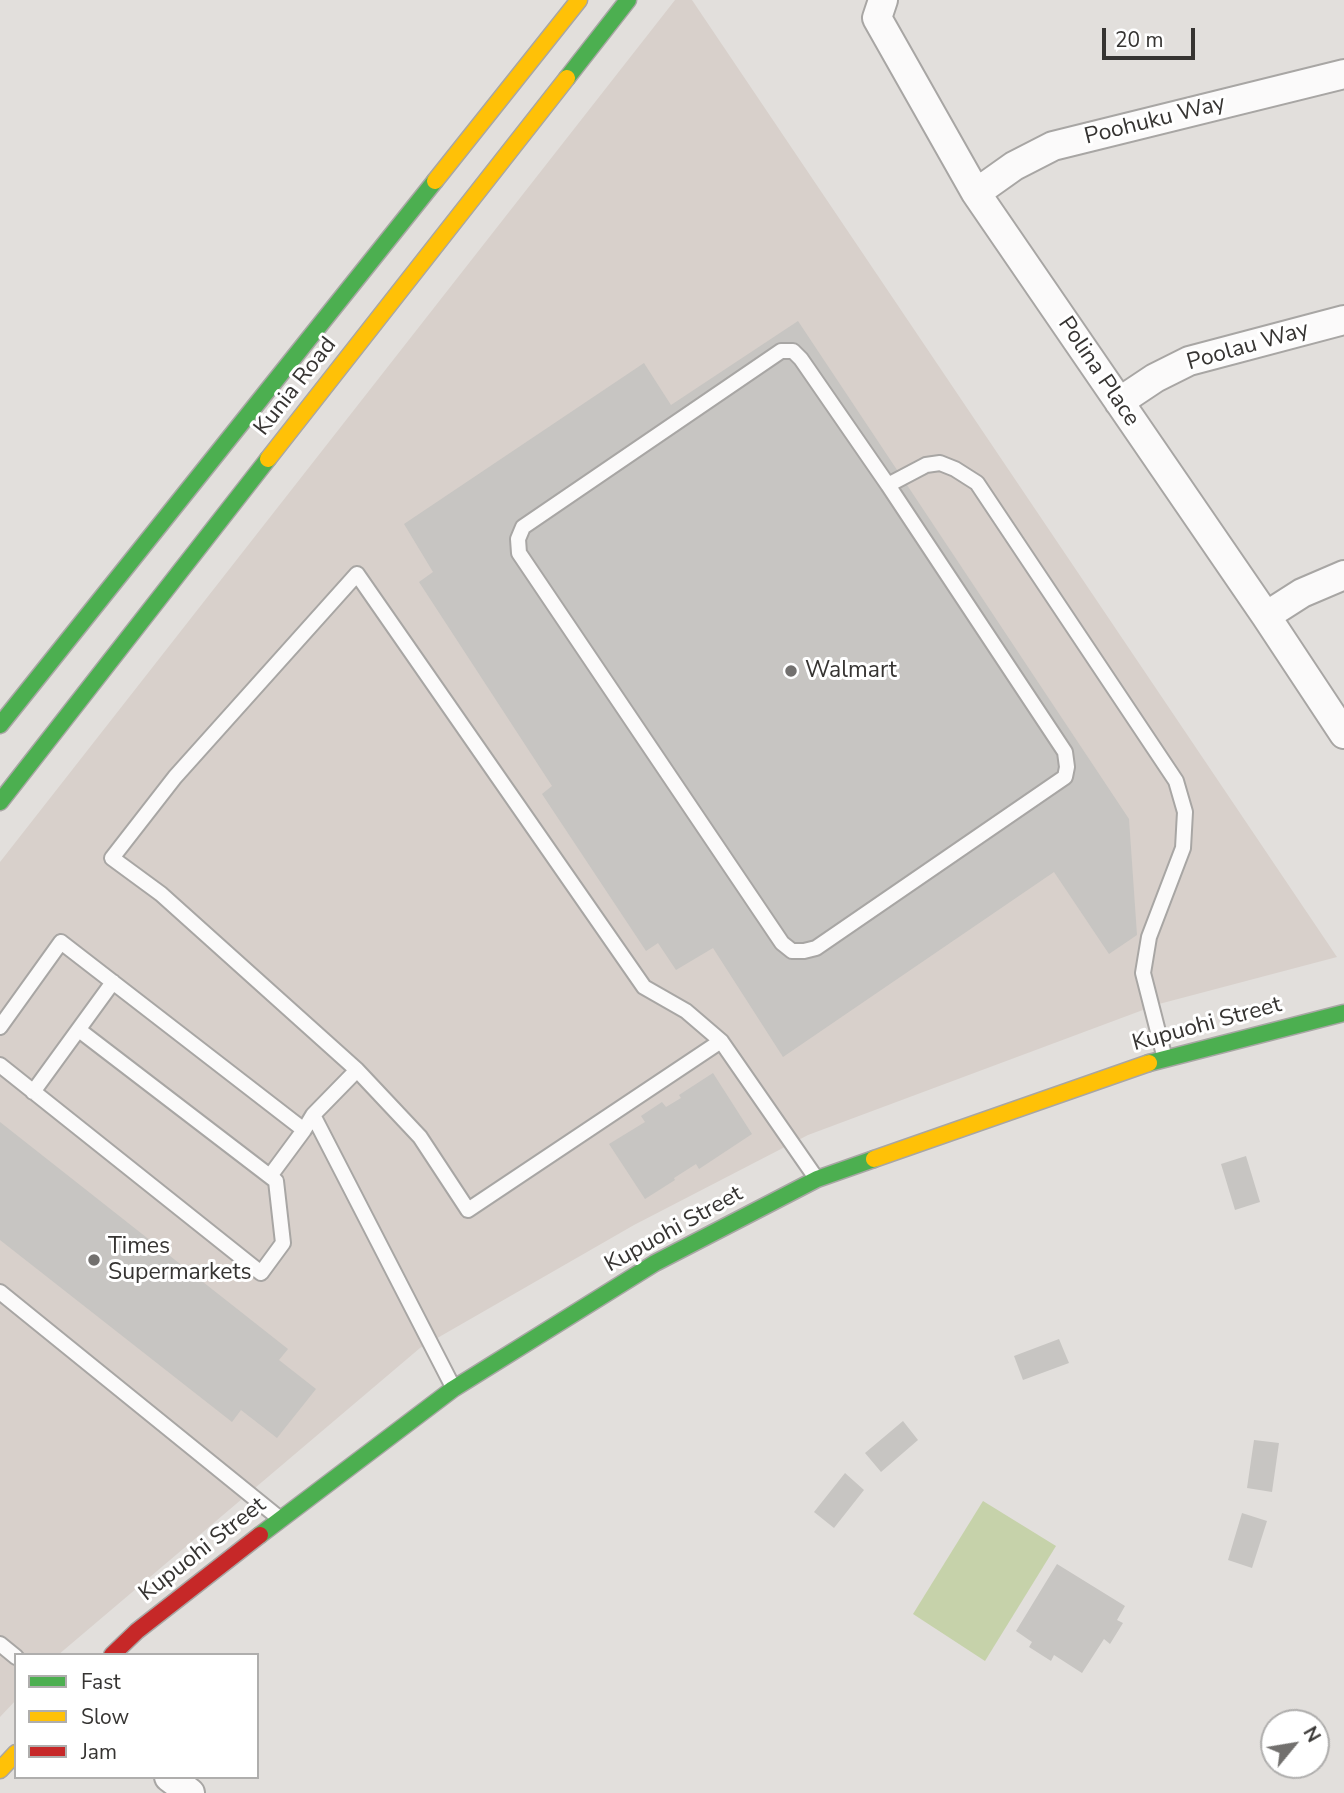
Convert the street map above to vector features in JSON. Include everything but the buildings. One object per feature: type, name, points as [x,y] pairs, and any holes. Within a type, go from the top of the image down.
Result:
[{"type":"main road","name":"Kunia Road","points":[[0,725],[579,0]]},
{"type":"main road","name":"Kunia Road","points":[[0,802],[628,0]]},
{"type":"main road","name":"Kupuohi Street","points":[[114,1653],[137,1631],[280,1519],[453,1389],[655,1263],[817,1179],[1165,1057],[1344,1013]]},
{"type":"main road","points":[[0,1769],[14,1755]]},
{"type":"street","name":"Polina Place","points":[[883,0],[877,19],[976,193],[1344,734]]},
{"type":"street","name":"Poohuku Way","points":[[976,193],[1014,166],[1053,146],[1344,74]]},
{"type":"street","name":"Poolau Way","points":[[1119,402],[1189,361],[1344,320]]},
{"type":"street","points":[[1266,617],[1301,593],[1344,575]]},
{"type":"street","points":[[172,1779],[190,1793]]},
{"type":"lane","points":[[781,351],[793,351],[801,359],[888,485],[1065,752],[1068,767],[1065,777],[816,947],[792,951],[782,943],[519,553],[518,540],[523,527],[781,351]]},
{"type":"lane","points":[[888,485],[926,465],[940,463],[977,483],[1175,781],[1185,812],[1182,848],[1149,937],[1143,973],[1165,1057]]},
{"type":"lane","points":[[721,1041],[468,1210],[419,1137],[356,1070],[161,894],[112,858],[174,776],[356,574],[644,987],[686,1011],[721,1041],[817,1179]]},
{"type":"lane","points":[[0,1027],[61,942],[304,1130]]},
{"type":"lane","points":[[33,1092],[113,982]]},
{"type":"lane","points":[[0,1065],[261,1273],[283,1243],[276,1181],[79,1030]]},
{"type":"lane","points":[[270,1176],[313,1115],[356,1070]]},
{"type":"lane","points":[[313,1115],[453,1389]]},
{"type":"lane","points":[[0,1292],[280,1519]]},
{"type":"lane","points":[[0,1644],[14,1655]]},
{"type":"shaded area","points":[[675,0],[692,0],[1337,957],[1159,1004],[808,1135],[634,1225],[420,1348],[60,1653],[14,1653],[14,1702],[0,1717],[0,862]]},
{"type":"green space","points":[[983,1501],[1056,1546],[985,1661],[913,1614]]},
{"type":"traffic: fast","points":[[567,78],[628,0]]},
{"type":"traffic: fast","points":[[0,725],[435,181]]},
{"type":"traffic: fast","points":[[0,802],[268,459]]},
{"type":"traffic: fast","points":[[1149,1063],[1344,1013]]},
{"type":"traffic: fast","points":[[260,1535],[453,1389],[655,1263],[817,1179],[874,1159]]},
{"type":"traffic: slow","points":[[435,181],[579,0]]},
{"type":"traffic: slow","points":[[268,459],[567,78]]},
{"type":"traffic: slow","points":[[874,1159],[1149,1063]]},
{"type":"traffic: slow","points":[[0,1770],[14,1755]]},
{"type":"traffic: jam","points":[[114,1653],[137,1631],[260,1535]]},
{"type":"place","name":"Walmart","points":[[791,671]]},
{"type":"place","name":"Times Supermarkets","points":[[94,1260]]}]
